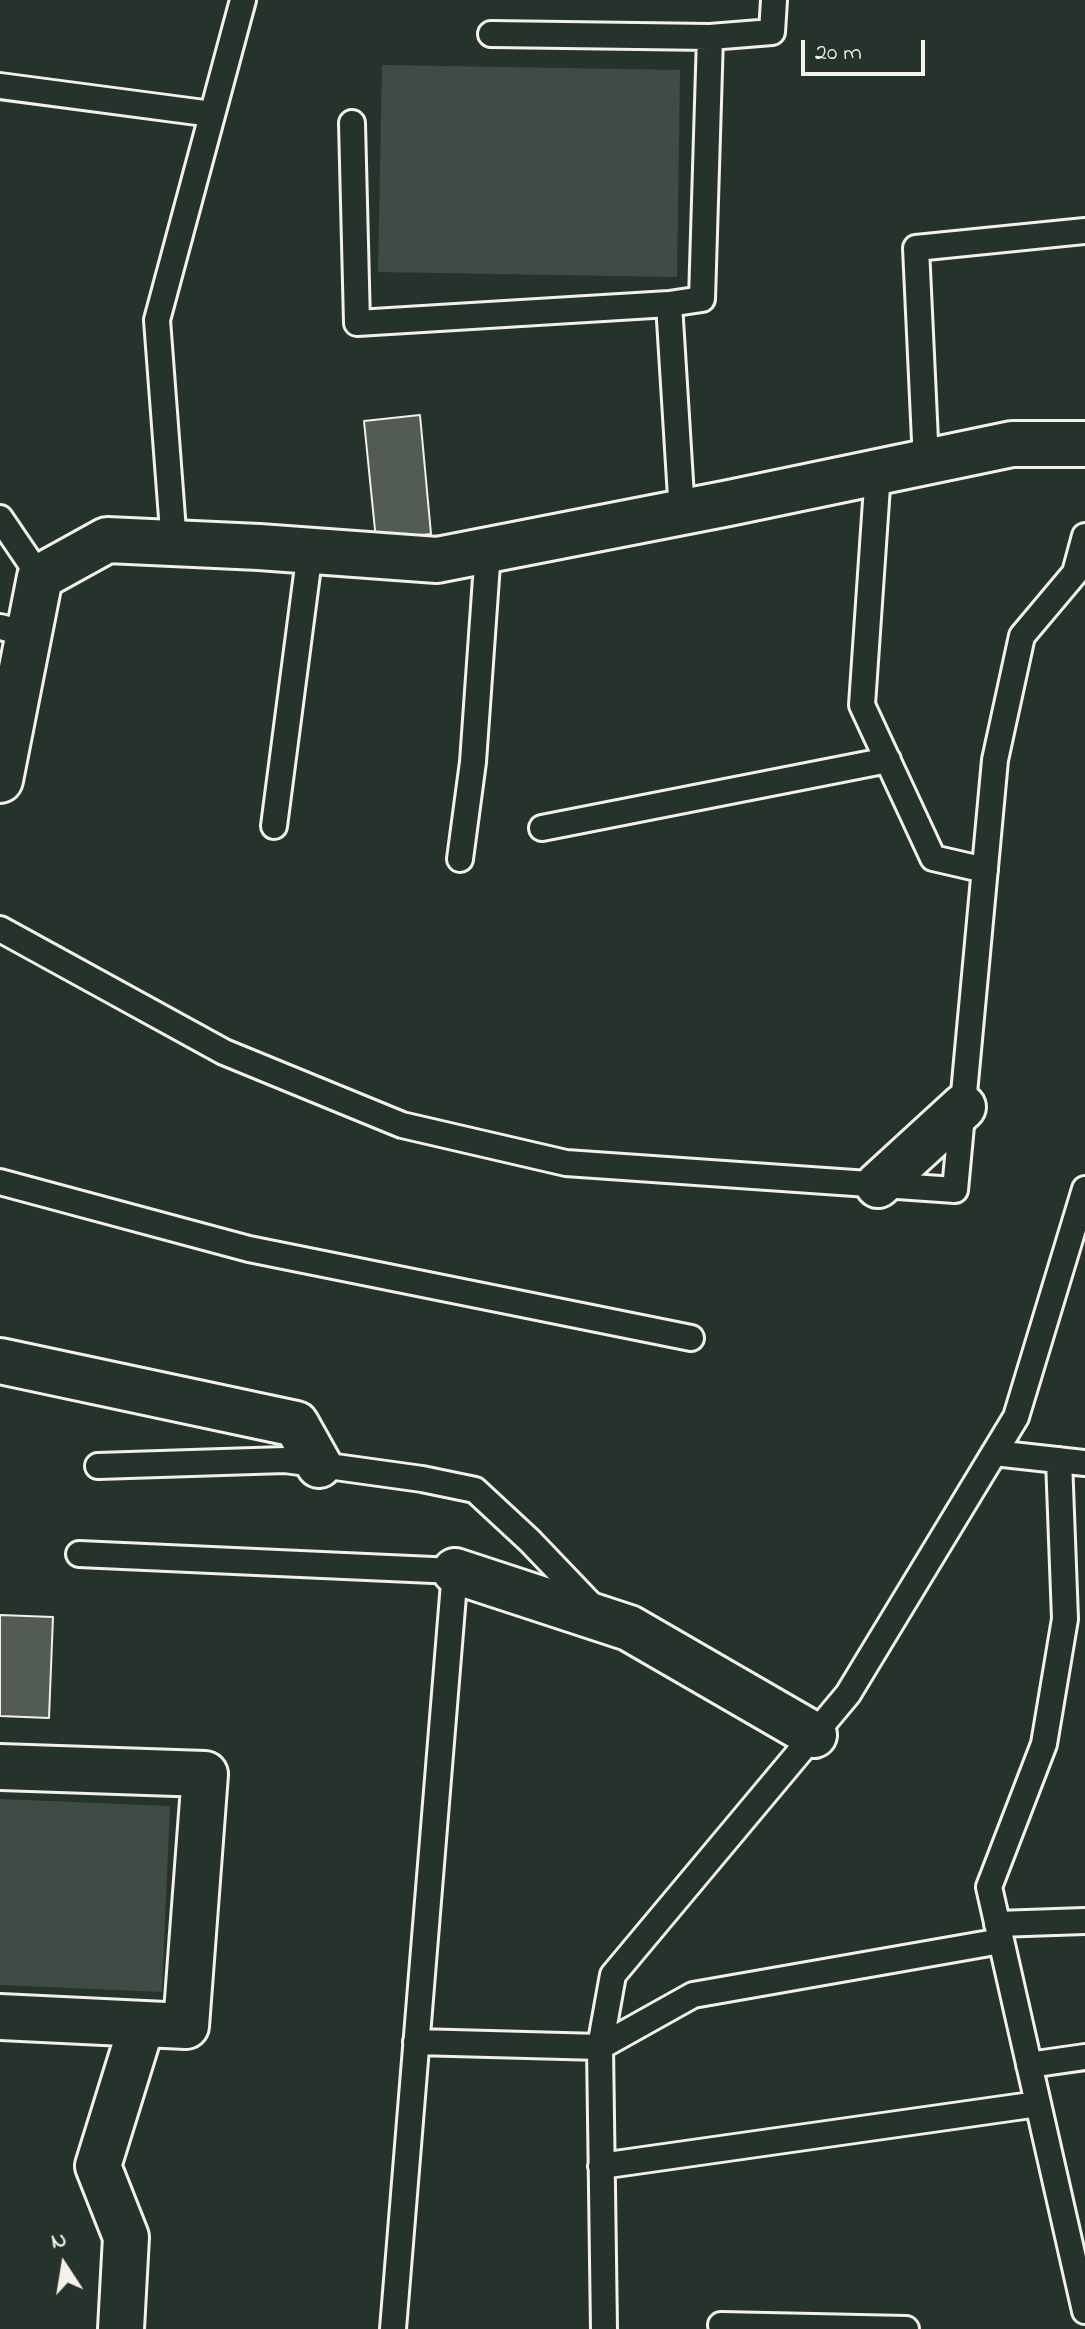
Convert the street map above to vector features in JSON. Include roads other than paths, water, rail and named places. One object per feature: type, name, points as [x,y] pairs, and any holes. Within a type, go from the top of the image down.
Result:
[{"type":"street","points":[[0,780],[14,631],[40,577],[107,540],[437,560],[1012,444],[1085,444]]},
{"type":"street","points":[[878,1185],[963,1107]]},
{"type":"street","points":[[0,1361],[296,1424],[319,1465]]},
{"type":"street","points":[[455,1571],[629,1628],[814,1735]]},
{"type":"street","points":[[0,1767],[205,1774],[186,2026],[0,2017]]},
{"type":"street","points":[[121,2329],[126,2237],[98,2166],[142,2024]]},
{"type":"lane","points":[[174,544],[157,320],[243,0]]},
{"type":"lane","points":[[491,34],[710,37],[772,32],[774,0]]},
{"type":"lane","points":[[352,123],[357,323],[669,304],[702,299],[710,37]]},
{"type":"lane","points":[[0,86],[212,114]]},
{"type":"lane","points":[[926,462],[916,248],[1085,231]]},
{"type":"lane","points":[[669,304],[682,513]]},
{"type":"lane","points":[[878,472],[862,705],[933,858],[985,870]]},
{"type":"lane","points":[[0,518],[40,577]]},
{"type":"lane","points":[[963,1107],[995,760],[1022,636],[1075,573],[1085,536]]},
{"type":"lane","points":[[460,859],[473,762],[488,550]]},
{"type":"lane","points":[[274,826],[310,551]]},
{"type":"lane","points":[[542,828],[888,760]]},
{"type":"lane","points":[[0,929],[224,1052],[402,1125],[566,1163],[878,1185]]},
{"type":"lane","points":[[0,1182],[249,1249],[691,1338]]},
{"type":"lane","points":[[604,2329],[600,2047],[613,1975],[848,1694],[1016,1417],[1085,1189]]},
{"type":"lane","points":[[994,1453],[1085,1463]]},
{"type":"lane","points":[[98,1466],[285,1460],[422,1479],[475,1490],[530,1541],[607,1621]]},
{"type":"lane","points":[[1059,1460],[1065,1619],[1044,1744],[989,1887],[1038,2104],[1080,2264],[1085,2311]]},
{"type":"lane","points":[[79,1554],[455,1571],[393,2329]]},
{"type":"lane","points":[[416,2042],[600,2047],[693,1995],[999,1932],[1085,1921]]},
{"type":"lane","points":[[1029,2065],[1085,2057]]},
{"type":"lane","points":[[601,2166],[1038,2104]]},
{"type":"lane","points":[[721,2325],[906,2329]]}]
